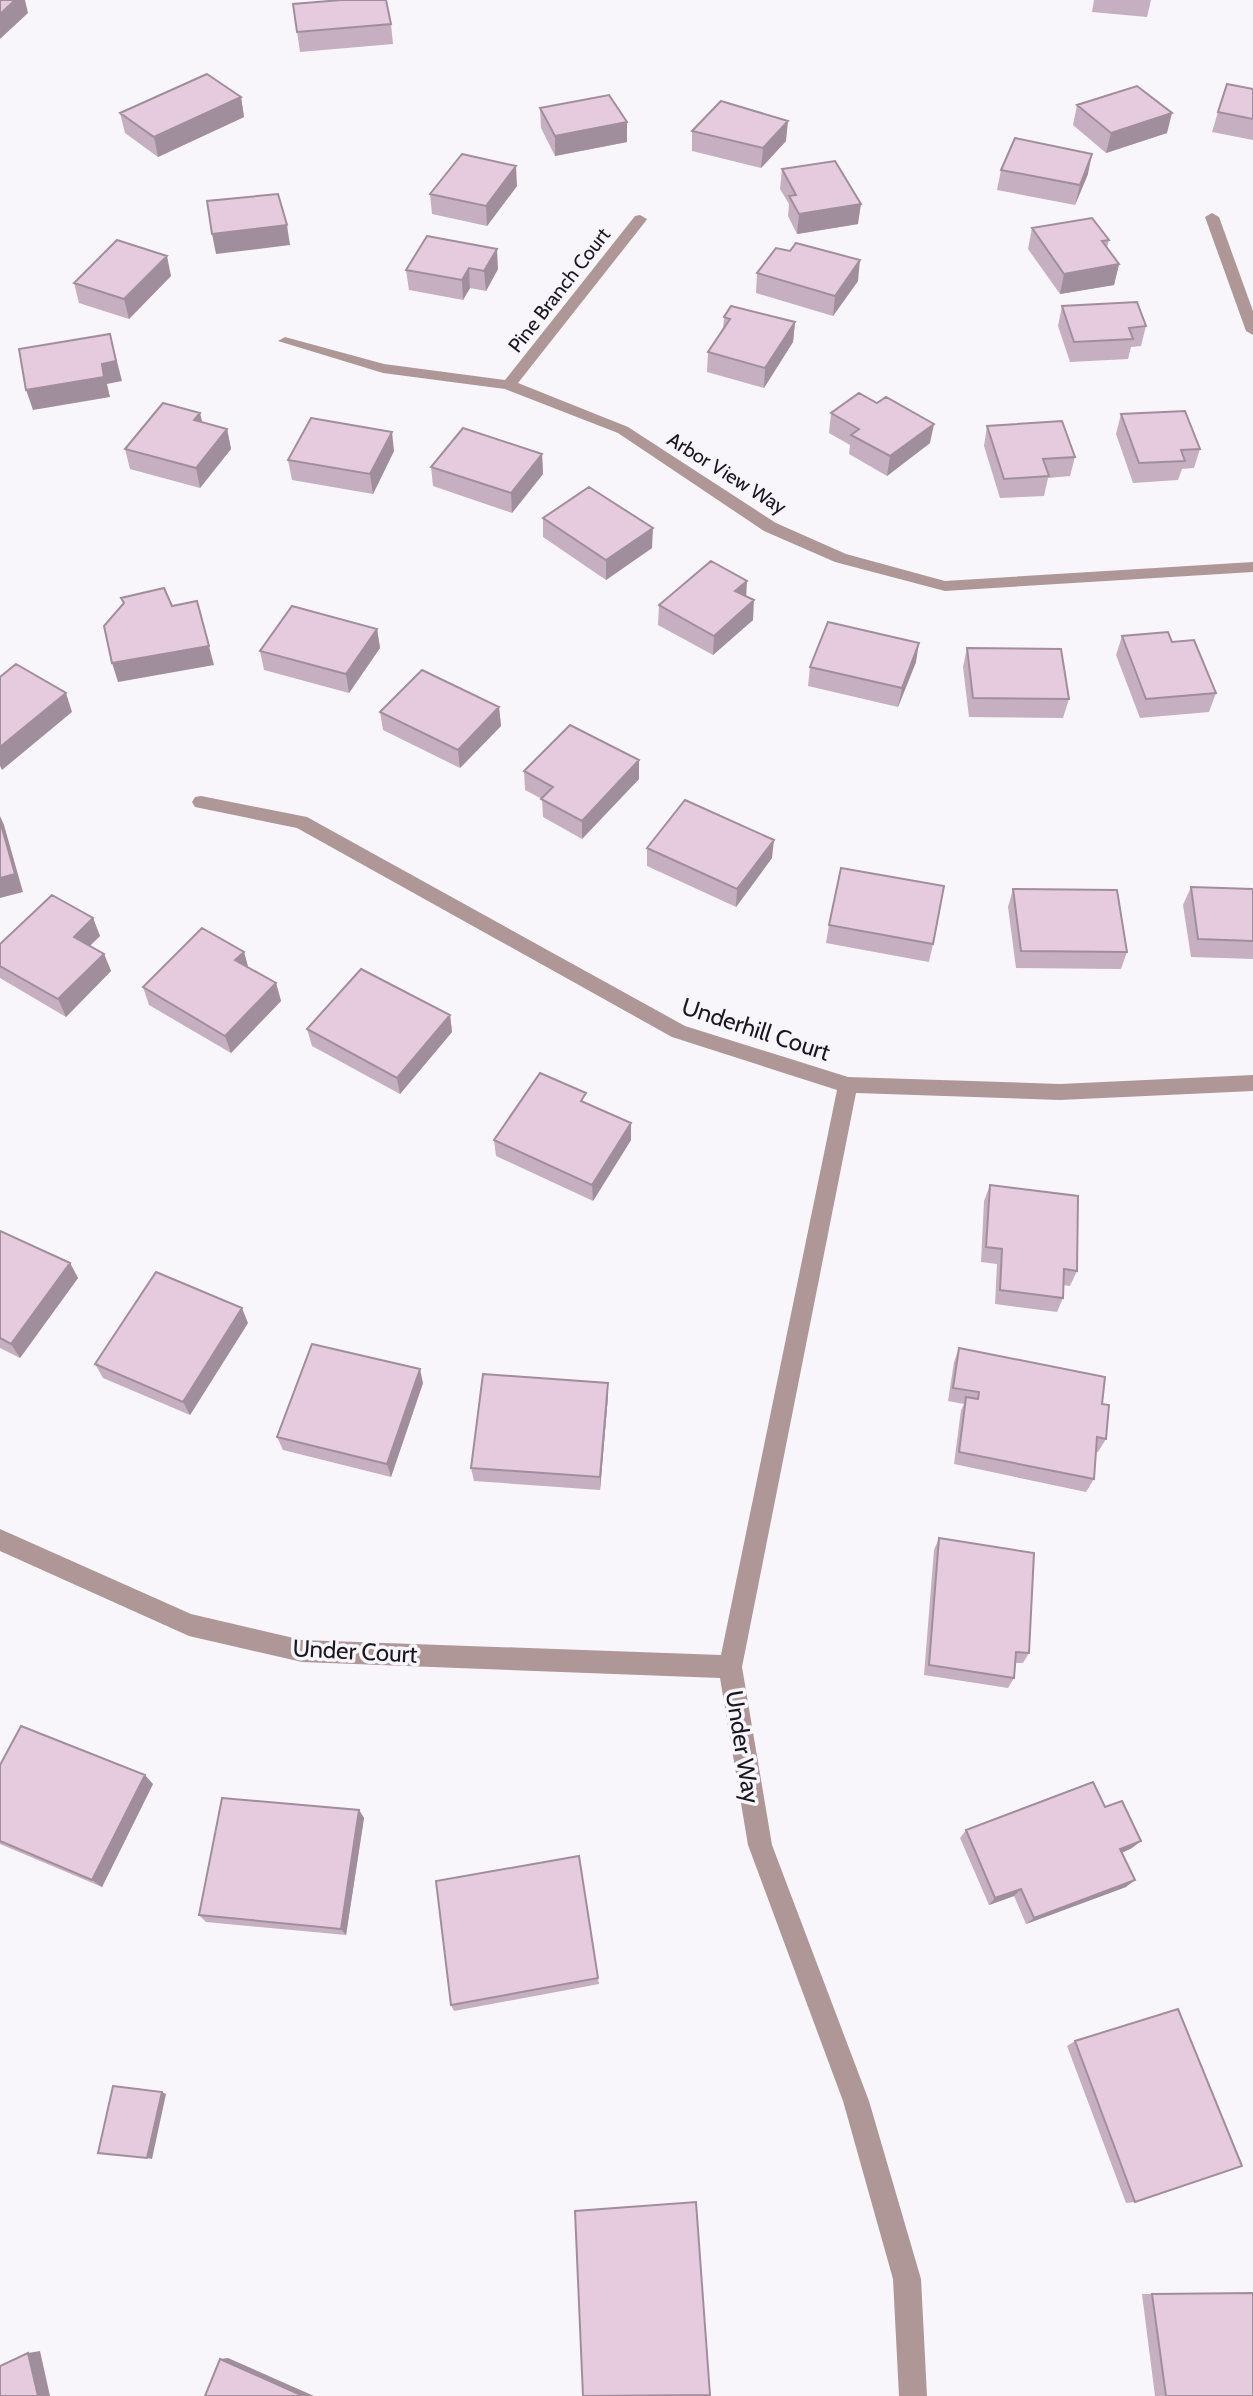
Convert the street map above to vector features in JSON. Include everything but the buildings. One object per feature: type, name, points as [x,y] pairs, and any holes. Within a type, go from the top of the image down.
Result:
[{"type":"street","points":[[1212,217],[1253,331]]},
{"type":"street","name":"Pine Branch Court","points":[[509,385],[640,219]]},
{"type":"street","name":"Arbor View Way","points":[[285,341],[383,368],[476,378],[509,385],[623,430],[770,527],[841,558],[945,586],[1253,567]]},
{"type":"street","name":"Underhill Court","points":[[201,802],[301,822],[679,1032],[848,1085],[1060,1092],[1253,1083]]},
{"type":"street","name":"Under Way","points":[[848,1085],[730,1667],[760,1845],[856,2101],[907,2279],[913,2396]]},
{"type":"street","name":"Under Court","points":[[0,1540],[189,1625],[302,1651],[730,1667]]}]
